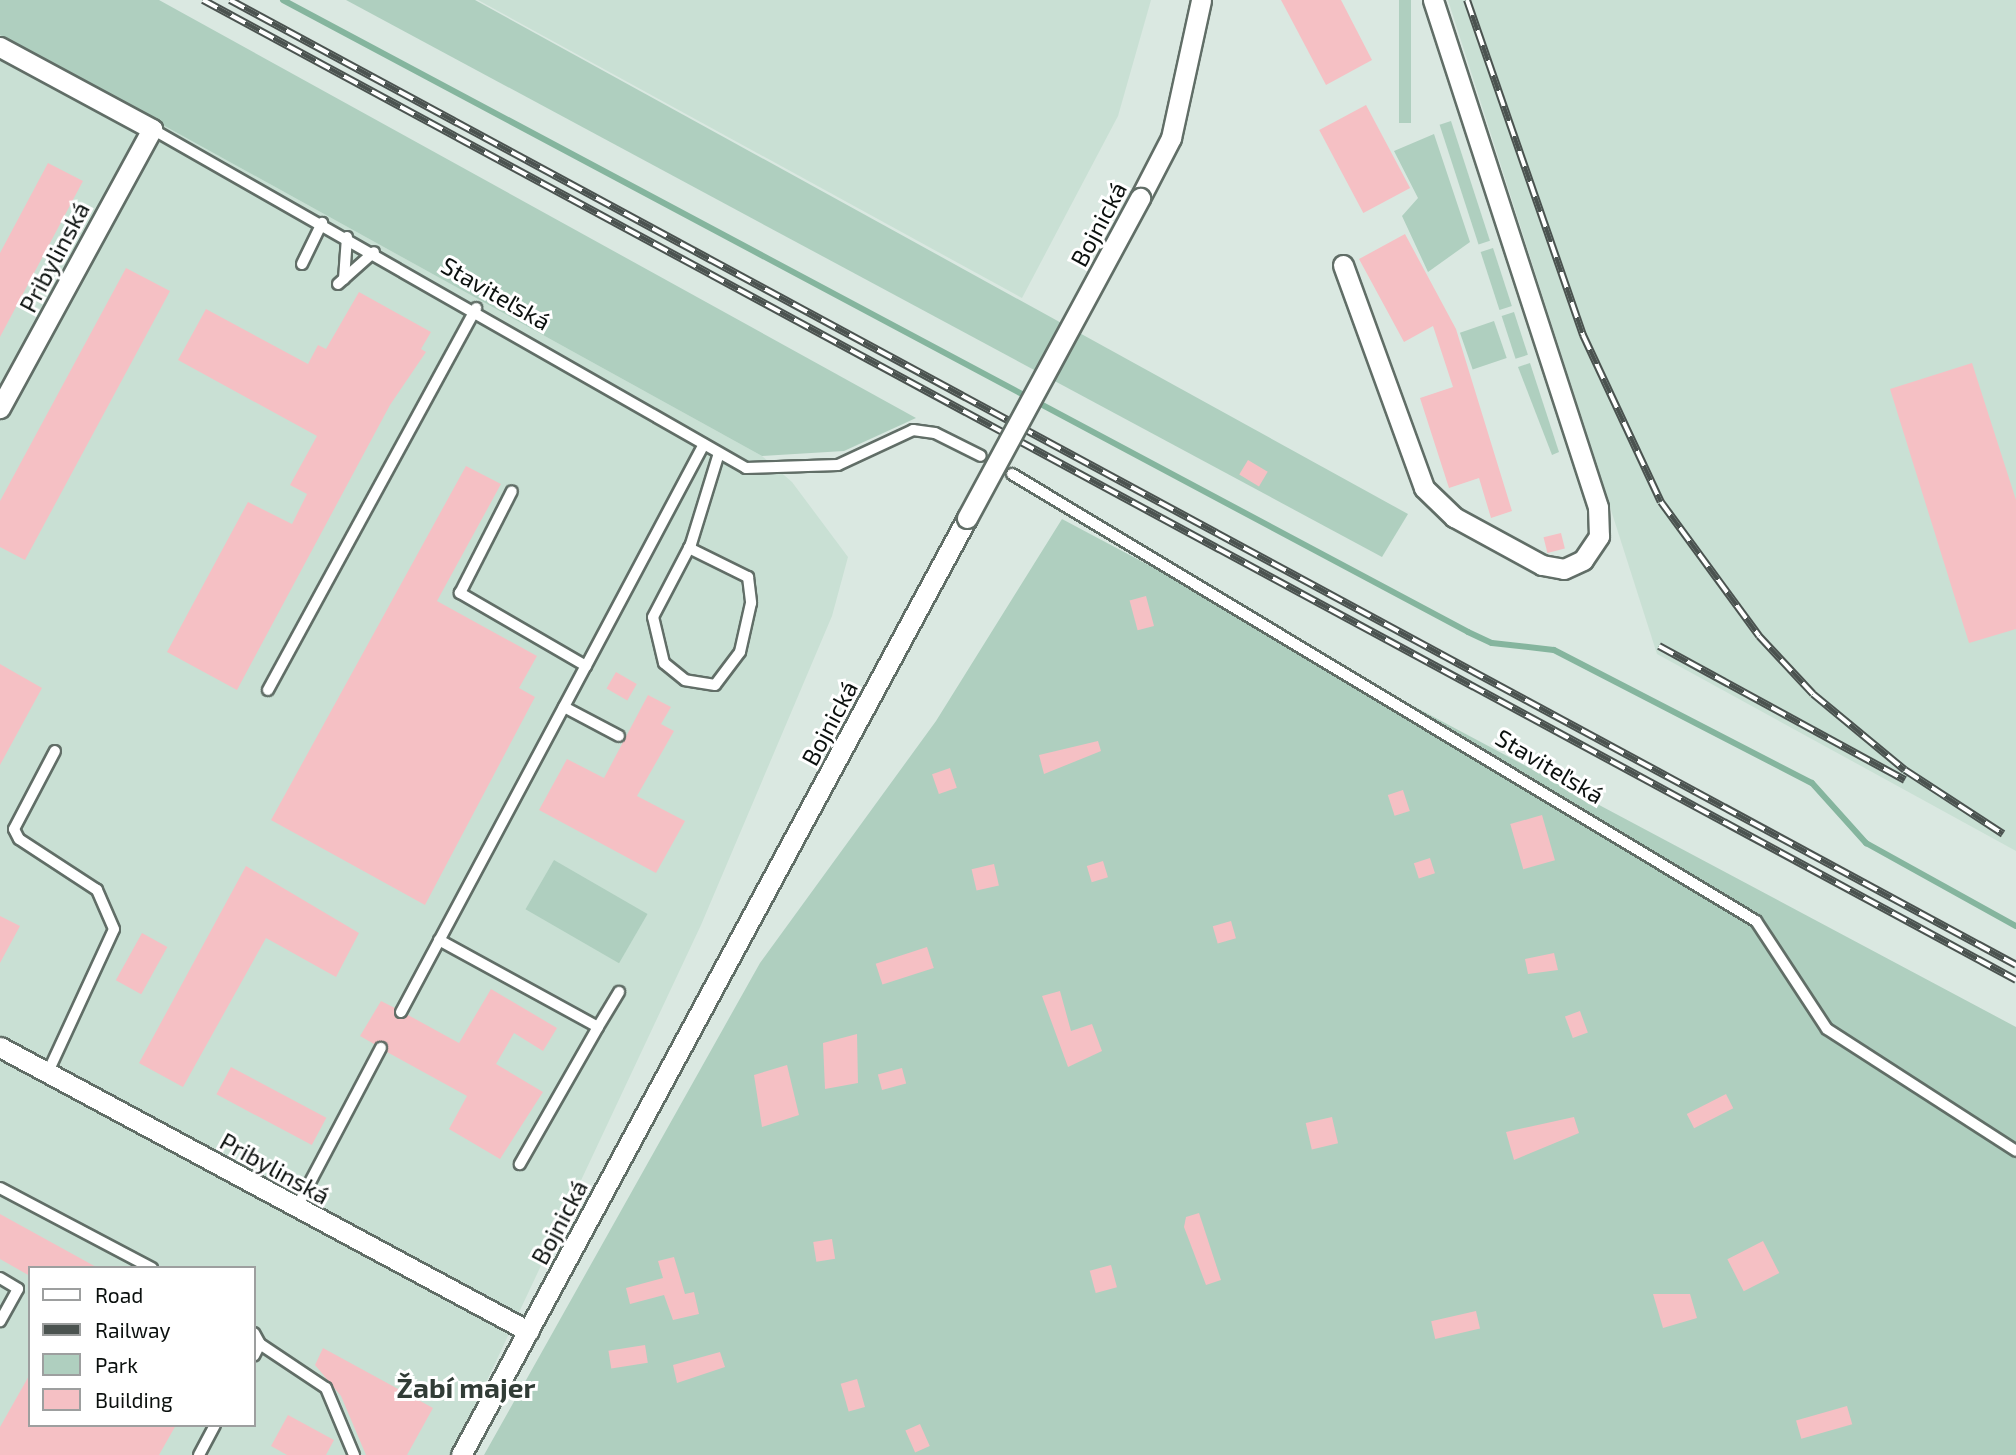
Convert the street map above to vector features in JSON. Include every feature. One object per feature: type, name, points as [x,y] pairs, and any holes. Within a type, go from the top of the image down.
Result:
[{"type":"street","name":"Bojnická","points":[[461,1455],[1171,138],[1201,0]]},
{"type":"street","points":[[1343,265],[1424,488],[1442,507],[1531,560],[1564,569],[1596,544],[1598,507],[1433,0]]},
{"type":"street","name":"Staviteľská","points":[[0,47],[152,129]]},
{"type":"street","name":"Pribylinská","points":[[0,408],[152,129]]},
{"type":"street","name":"Pribylinská","points":[[0,1046],[528,1331]]},
{"type":"lane","name":"Staviteľská","points":[[152,129],[475,308],[746,468],[838,466],[924,430],[981,456]]},
{"type":"lane","points":[[302,264],[322,223]]},
{"type":"lane","points":[[347,237],[341,281],[374,252]]},
{"type":"lane","points":[[268,690],[475,308]]},
{"type":"lane","points":[[401,1012],[704,444]]},
{"type":"lane","points":[[690,548],[748,577],[751,603],[740,652],[715,685],[685,680],[664,663],[653,617],[690,548],[719,453]]},
{"type":"lane","name":"Staviteľská","points":[[1012,474],[1756,921],[1827,1029],[2016,1151]]},
{"type":"lane","points":[[512,491],[460,593],[586,666]]},
{"type":"lane","points":[[564,707],[618,736]]},
{"type":"lane","points":[[48,1072],[114,929],[97,890],[19,839],[14,829],[55,751]]},
{"type":"lane","points":[[439,940],[598,1027]]},
{"type":"lane","points":[[520,1164],[619,992]]},
{"type":"lane","points":[[297,1207],[381,1048]]},
{"type":"lane","points":[[0,1188],[148,1266]]},
{"type":"lane","points":[[0,1278],[18,1289],[0,1321]]},
{"type":"lane","points":[[256,1337],[260,1344],[326,1388],[354,1455]]},
{"type":"lane","points":[[256,1352],[260,1344]]},
{"type":"lane","points":[[199,1455],[214,1427]]},
{"type":"shaded area","points":[[478,0],[1151,0],[1118,116],[1022,298]]},
{"type":"shaded area","points":[[1448,0],[2016,0],[2016,851],[1657,654]]},
{"type":"shaded area","points":[[0,35],[762,456],[792,482],[848,557],[832,616],[701,925],[452,1455],[0,1455]]},
{"type":"green space","points":[[0,0],[159,0],[916,418],[844,451],[762,456],[0,35]]},
{"type":"green space","points":[[346,0],[475,0],[1408,514],[1382,557]]},
{"type":"green space","points":[[1399,0],[1411,0],[1411,123],[1399,123]]},
{"type":"green space","points":[[1451,121],[1490,241],[1479,245],[1440,125]]},
{"type":"green space","points":[[1434,134],[1470,242],[1428,272],[1402,216],[1418,198],[1394,151]]},
{"type":"green space","points":[[1493,248],[1512,306],[1499,310],[1481,252]]},
{"type":"green space","points":[[1514,312],[1528,355],[1516,359],[1502,316]]},
{"type":"green space","points":[[1494,321],[1507,358],[1473,370],[1460,333]]},
{"type":"green space","points":[[1530,363],[1559,452],[1552,455],[1518,367]]},
{"type":"green space","points":[[1062,519],[2016,1027],[2016,1455],[484,1455],[760,963],[936,721]]},
{"type":"green space","points":[[554,860],[648,914],[619,963],[526,909]]},
{"type":"building","points":[[1281,0],[1341,0],[1372,60],[1326,85]]},
{"type":"building","points":[[1366,105],[1410,188],[1363,213],[1319,130]]},
{"type":"building","points":[[48,163],[83,181],[0,337],[0,253]]},
{"type":"building","points":[[1405,234],[1456,329],[1512,511],[1491,518],[1479,478],[1449,488],[1420,398],[1453,387],[1433,326],[1404,342],[1359,259]]},
{"type":"building","points":[[126,268],[170,291],[25,560],[0,547],[0,501]]},
{"type":"building","points":[[359,292],[431,332],[421,349],[426,352],[390,405],[237,690],[167,652],[248,502],[292,524],[307,494],[290,485],[317,436],[178,360],[206,309],[308,364],[318,345],[326,349]]},
{"type":"building","points":[[1972,363],[2016,500],[2016,629],[1969,643],[1890,389]]},
{"type":"building","points":[[1248,460],[1268,472],[1259,486],[1239,475]]},
{"type":"building","points":[[466,466],[501,484],[437,601],[537,656],[519,688],[535,697],[425,905],[271,820]]},
{"type":"building","points":[[1561,533],[1565,549],[1547,553],[1544,537]]},
{"type":"building","points":[[1146,596],[1154,626],[1138,630],[1130,600]]},
{"type":"building","points":[[0,664],[42,688],[0,765]]},
{"type":"building","points":[[616,672],[637,684],[627,700],[606,688]]},
{"type":"building","points":[[648,695],[671,707],[661,724],[674,731],[637,796],[685,821],[656,873],[539,810],[567,759],[604,778]]},
{"type":"building","points":[[1098,741],[1101,751],[1044,774],[1039,755]]},
{"type":"building","points":[[950,768],[957,788],[939,794],[932,774]]},
{"type":"building","points":[[1403,790],[1410,811],[1395,816],[1388,795]]},
{"type":"building","points":[[1542,815],[1555,860],[1523,869],[1510,824]]},
{"type":"building","points":[[1430,858],[1435,873],[1419,878],[1414,863]]},
{"type":"building","points":[[1103,861],[1108,877],[1092,882],[1087,866]]},
{"type":"building","points":[[994,864],[999,885],[977,891],[972,869]]},
{"type":"building","points":[[246,866],[359,933],[336,977],[266,938],[183,1087],[139,1063]]},
{"type":"building","points":[[0,916],[20,926],[0,963]]},
{"type":"building","points":[[1231,921],[1236,938],[1218,944],[1213,926]]},
{"type":"building","points":[[142,933],[167,947],[141,994],[116,980]]},
{"type":"building","points":[[927,947],[934,968],[882,985],[876,964]]},
{"type":"building","points":[[1554,953],[1558,970],[1528,974],[1525,959]]},
{"type":"building","points":[[491,989],[557,1028],[543,1051],[514,1033],[496,1064],[543,1092],[500,1159],[449,1129],[467,1096],[387,1052],[385,1042],[374,1044],[360,1036],[381,1001],[395,1008],[397,1018],[408,1015],[459,1043]]},
{"type":"building","points":[[1060,991],[1071,1031],[1092,1024],[1102,1051],[1068,1067],[1042,996]]},
{"type":"building","points":[[1580,1011],[1588,1033],[1573,1038],[1565,1016]]},
{"type":"building","points":[[857,1034],[858,1083],[825,1089],[823,1043]]},
{"type":"building","points":[[787,1065],[799,1115],[762,1127],[754,1075]]},
{"type":"building","points":[[231,1067],[326,1118],[312,1145],[216,1094]]},
{"type":"building","points":[[902,1068],[906,1083],[882,1090],[878,1074]]},
{"type":"building","points":[[1726,1094],[1733,1108],[1694,1128],[1687,1114]]},
{"type":"building","points":[[1332,1117],[1338,1143],[1312,1149],[1306,1123]]},
{"type":"building","points":[[1574,1117],[1579,1133],[1514,1160],[1506,1132]]},
{"type":"building","points":[[1199,1213],[1221,1280],[1206,1285],[1184,1227],[1186,1217]]},
{"type":"building","points":[[0,1214],[94,1266],[28,1266],[28,1275],[0,1259]]},
{"type":"building","points":[[832,1239],[835,1259],[816,1262],[813,1242]]},
{"type":"building","points":[[1763,1241],[1779,1273],[1744,1291],[1727,1259]]},
{"type":"building","points":[[674,1257],[685,1294],[694,1292],[699,1314],[673,1320],[664,1295],[630,1304],[626,1288],[663,1278],[658,1261]]},
{"type":"building","points":[[1111,1265],[1117,1287],[1096,1293],[1090,1271]]},
{"type":"building","points":[[1653,1294],[1690,1294],[1697,1318],[1663,1328]]},
{"type":"building","points":[[1476,1311],[1480,1329],[1435,1339],[1431,1321]]},
{"type":"building","points":[[645,1345],[648,1363],[611,1369],[608,1351]]},
{"type":"building","points":[[323,1348],[433,1408],[407,1455],[366,1455],[341,1396],[315,1365]]},
{"type":"building","points":[[720,1352],[725,1367],[677,1383],[673,1365]]},
{"type":"building","points":[[28,1378],[28,1427],[175,1427],[159,1455],[0,1455],[0,1427]]},
{"type":"building","points":[[857,1379],[865,1407],[849,1412],[841,1384]]},
{"type":"building","points":[[1847,1406],[1852,1424],[1801,1439],[1796,1421]]},
{"type":"building","points":[[288,1415],[334,1440],[326,1455],[287,1455],[271,1446]]},
{"type":"building","points":[[920,1424],[930,1446],[915,1452],[905,1431]]},
{"type":"waterway","points":[[283,0],[1468,632],[1492,643],[1554,650],[1812,783],[1866,843],[2016,926]]},
{"type":"railway","points":[[203,0],[2016,980]]},
{"type":"railway","points":[[230,0],[2016,965]]},
{"type":"railway","points":[[1467,0],[1583,335],[1661,502],[1759,636],[1813,694],[1905,770],[2003,834]]},
{"type":"railway","points":[[1659,646],[1905,780]]},
{"type":"district","name":"Žabí majer","points":[[466,1387]]}]
